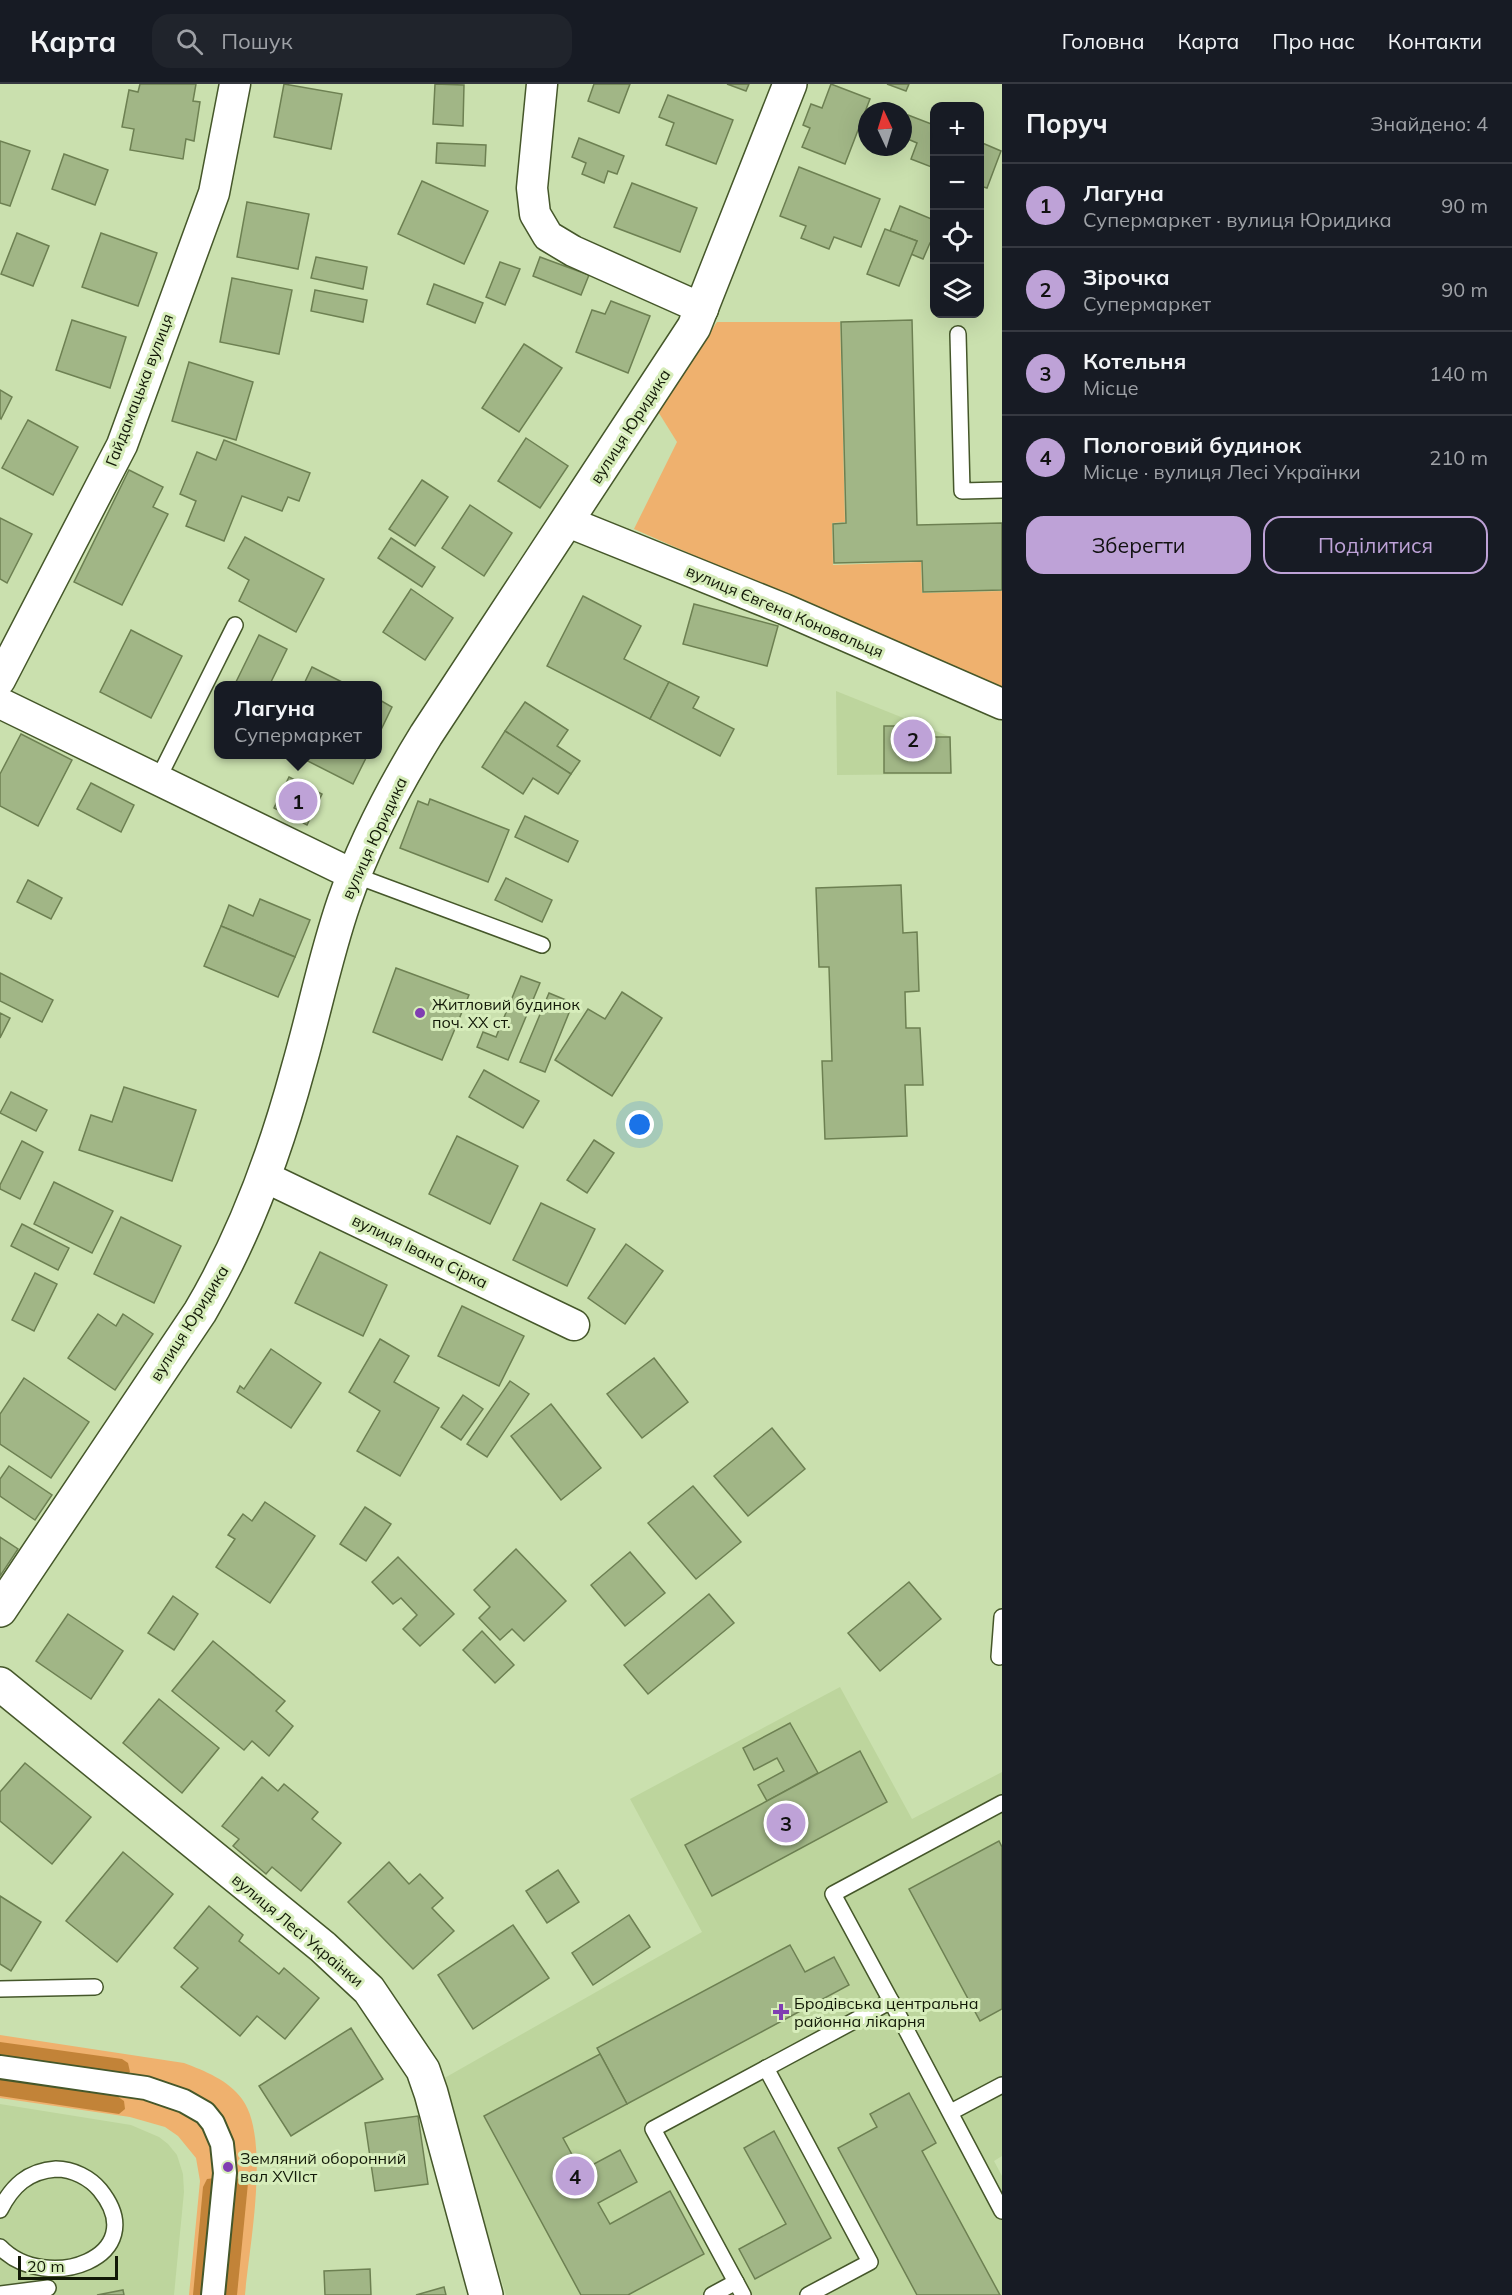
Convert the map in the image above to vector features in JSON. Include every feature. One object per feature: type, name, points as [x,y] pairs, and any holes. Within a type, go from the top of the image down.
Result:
[{"type":"street","name":"Гайдамацька вулиця","points":[[0,680],[122,445],[214,193],[235,84]]},
{"type":"street","points":[[542,84],[532,188],[534,214],[548,236],[573,251],[703,309]]},
{"type":"street","name":"вулиця Юридика","points":[[0,1610],[200,1312],[221,1276],[265,1177],[354,875],[409,762],[685,343],[703,309],[790,84]]},
{"type":"street","name":"вулиця Євгена Коновальця","points":[[568,522],[784,609],[1002,704]]},
{"type":"street","points":[[0,703],[354,875]]},
{"type":"street","name":"вулиця Івана Сірка","points":[[265,1177],[574,1325]]},
{"type":"street","name":"вулиця Лесі Українки","points":[[0,1684],[323,1947],[369,1990],[423,2070],[486,2295]]},
{"type":"street","points":[[0,2067],[146,2088],[184,2101],[205,2113],[213,2123],[222,2144],[225,2173],[213,2295]]},
{"type":"lane","points":[[958,334],[962,491],[1002,490]]},
{"type":"lane","points":[[158,779],[235,625]]},
{"type":"lane","points":[[354,875],[542,945]]},
{"type":"lane","points":[[999,1657],[1002,1617]]},
{"type":"lane","points":[[1002,1803],[833,1894],[1002,2211]]},
{"type":"lane","points":[[0,1989],[95,1987]]},
{"type":"lane","points":[[712,2295],[739,2288],[653,2129],[891,2001]]},
{"type":"lane","points":[[766,2068],[870,2262],[808,2295]]},
{"type":"lane","points":[[951,2112],[1002,2085]]},
{"type":"lane","points":[[0,2210],[9,2193],[22,2180],[39,2172],[58,2169],[77,2173],[94,2183],[107,2199],[114,2217],[114,2238],[108,2257],[95,2272],[87,2277]]},
{"type":"lane","points":[[0,2247],[9,2264],[22,2277],[39,2285],[58,2287],[0,2294]]},
{"type":"shaded area","points":[[717,322],[840,322],[845,522],[832,523],[833,565],[921,562],[922,593],[1002,591],[1002,691],[634,529],[677,442],[657,410]]},
{"type":"shaded area","points":[[836,691],[951,737],[951,774],[837,775]]},
{"type":"shaded area","name":"Бродівська центральна районна лікарня","points":[[840,1687],[912,1819],[1002,1772],[1002,2156],[994,2161],[1002,2176],[1002,2295],[506,2295],[441,2080],[702,1932],[630,1799]]},
{"type":"shaded area","name":"Земляний оборонний вал XVIIст","points":[[0,2035],[184,2063],[216,2077],[236,2092],[251,2117],[257,2165],[245,2295],[189,2295],[200,2181],[196,2158],[178,2136],[165,2127],[130,2117],[0,2098]]},
{"type":"shaded area","points":[[0,2042],[122,2059],[128,2063],[130,2072],[123,2077],[0,2058]]},
{"type":"shaded area","points":[[0,2079],[117,2096],[124,2101],[125,2109],[119,2114],[0,2096]]},
{"type":"shaded area","points":[[0,2104],[131,2125],[159,2137],[168,2144],[177,2155],[183,2174],[184,2192],[174,2295],[0,2295]]},
{"type":"shaded area","points":[[215,2178],[210,2295],[193,2295],[203,2187],[207,2179]]},
{"type":"shaded area","points":[[243,2178],[248,2183],[237,2295],[220,2295],[234,2179]]},
{"type":"building","points":[[140,84],[196,84],[193,101],[200,102],[194,141],[186,139],[183,159],[130,150],[134,129],[122,127],[129,90],[138,92]]},
{"type":"building","points":[[284,84],[342,94],[331,149],[274,137]]},
{"type":"building","points":[[435,84],[464,85],[463,126],[433,124]]},
{"type":"building","points":[[594,84],[630,84],[619,113],[588,101]]},
{"type":"building","points":[[727,84],[749,84],[746,91]]},
{"type":"building","points":[[831,84],[870,99],[869,102],[858,102],[858,130],[845,164],[802,147],[810,128],[803,125],[811,104],[822,108]]},
{"type":"building","points":[[887,84],[909,84],[906,91]]},
{"type":"building","points":[[668,95],[733,120],[716,164],[666,145],[674,123],[659,117]]},
{"type":"building","points":[[912,117],[930,123],[930,166],[911,159],[917,143],[912,141]]},
{"type":"building","points":[[579,138],[624,156],[617,174],[608,171],[604,183],[582,174],[586,163],[572,157]]},
{"type":"building","points":[[0,141],[30,151],[10,206],[0,203]]},
{"type":"building","points":[[437,143],[486,145],[485,166],[436,163]]},
{"type":"building","points":[[984,144],[1001,151],[987,188],[984,187]]},
{"type":"building","points":[[64,154],[108,170],[95,205],[52,189]]},
{"type":"building","points":[[799,167],[880,199],[861,247],[834,237],[829,249],[801,238],[806,226],[780,216]]},
{"type":"building","points":[[422,181],[488,211],[464,264],[398,234]]},
{"type":"building","points":[[632,183],[697,208],[680,252],[614,227]]},
{"type":"building","points":[[247,202],[309,214],[298,269],[237,257]]},
{"type":"building","points":[[900,206],[930,218],[930,243],[923,259],[911,254],[917,241],[890,231]]},
{"type":"building","points":[[885,229],[917,241],[899,286],[867,274]]},
{"type":"building","points":[[17,233],[49,246],[33,286],[1,274]]},
{"type":"building","points":[[101,233],[157,253],[138,306],[82,287]]},
{"type":"building","points":[[316,257],[367,267],[363,289],[311,278]]},
{"type":"building","points":[[540,257],[589,275],[581,295],[533,276]]},
{"type":"building","points":[[500,262],[520,269],[505,305],[486,297]]},
{"type":"building","points":[[232,278],[292,290],[279,354],[220,342]]},
{"type":"building","points":[[434,284],[483,303],[475,323],[427,304]]},
{"type":"building","points":[[315,290],[367,300],[363,322],[311,311]]},
{"type":"building","points":[[611,301],[650,316],[628,373],[576,352],[592,310],[605,314]]},
{"type":"building","points":[[72,320],[126,337],[110,388],[56,370]]},
{"type":"building","points":[[912,320],[917,525],[1002,523],[1002,590],[923,592],[922,561],[834,563],[833,524],[846,523],[841,322]]},
{"type":"building","points":[[524,344],[562,368],[519,432],[482,408]]},
{"type":"building","points":[[189,362],[253,382],[236,440],[172,421]]},
{"type":"building","points":[[0,390],[12,397],[1,419],[0,418]]},
{"type":"building","points":[[28,420],[78,447],[53,495],[2,468]]},
{"type":"building","points":[[526,438],[568,466],[540,508],[498,481]]},
{"type":"building","points":[[224,440],[310,473],[299,501],[288,497],[282,511],[242,496],[224,541],[186,526],[196,501],[180,494],[197,452],[216,460]]},
{"type":"building","points":[[129,470],[163,487],[153,507],[168,514],[122,605],[74,582]]},
{"type":"building","points":[[422,480],[448,497],[415,546],[389,529]]},
{"type":"building","points":[[470,505],[512,533],[484,576],[442,548]]},
{"type":"building","points":[[0,518],[32,534],[7,583],[0,579]]},
{"type":"building","points":[[245,537],[324,579],[296,632],[239,601],[249,580],[228,568]]},
{"type":"building","points":[[391,538],[435,567],[422,587],[378,558]]},
{"type":"building","points":[[411,589],[453,618],[425,660],[383,632]]},
{"type":"building","points":[[583,596],[641,626],[624,659],[669,682],[650,719],[547,666]]},
{"type":"building","points":[[694,604],[778,626],[767,666],[683,644]]},
{"type":"building","points":[[131,630],[182,656],[151,718],[100,692]]},
{"type":"building","points":[[259,635],[287,649],[271,681],[236,681]]},
{"type":"building","points":[[312,667],[340,681],[305,681]]},
{"type":"building","points":[[669,682],[699,697],[693,708],[734,729],[720,756],[650,719]]},
{"type":"building","points":[[382,701],[392,707],[382,728]]},
{"type":"building","points":[[525,702],[568,730],[557,746],[580,761],[571,774],[505,731]]},
{"type":"building","points":[[884,726],[923,726],[923,737],[950,737],[951,773],[884,773]]},
{"type":"building","points":[[505,731],[571,774],[558,794],[533,778],[523,794],[482,767]]},
{"type":"building","points":[[21,734],[72,760],[38,826],[0,806],[0,774]]},
{"type":"building","points":[[304,759],[366,759],[353,784]]},
{"type":"building","points":[[289,777],[322,794],[307,825],[274,808]]},
{"type":"building","points":[[91,783],[134,805],[121,832],[77,809]]},
{"type":"building","points":[[430,799],[509,830],[488,882],[400,848],[418,801],[428,805]]},
{"type":"building","points":[[525,816],[578,841],[568,862],[515,837]]},
{"type":"building","points":[[506,878],[552,900],[542,922],[495,900]]},
{"type":"building","points":[[28,880],[62,898],[51,919],[17,902]]},
{"type":"building","points":[[901,885],[903,933],[917,932],[919,991],[905,992],[906,1028],[920,1028],[923,1085],[905,1085],[907,1136],[825,1139],[822,1061],[832,1061],[829,967],[819,967],[816,888]]},
{"type":"building","points":[[260,899],[310,920],[295,957],[221,926],[229,905],[253,916]]},
{"type":"building","points":[[221,926],[295,957],[278,997],[204,966]]},
{"type":"building","name":"Житловий будинок поч. XX ст.","points":[[396,968],[469,995],[442,1060],[373,1032]]},
{"type":"building","points":[[0,973],[53,1000],[42,1022],[0,1001]]},
{"type":"building","points":[[521,976],[540,983],[508,1060],[477,1047],[483,1032],[496,1037]]},
{"type":"building","points":[[622,992],[662,1018],[612,1096],[555,1060],[588,1009],[605,1019]]},
{"type":"building","points":[[549,993],[573,1003],[545,1072],[520,1062]]},
{"type":"building","points":[[0,1013],[10,1018],[0,1038]]},
{"type":"building","points":[[484,1070],[539,1101],[523,1128],[469,1097]]},
{"type":"building","points":[[124,1087],[196,1110],[172,1181],[79,1150],[91,1115],[112,1122]]},
{"type":"building","points":[[11,1092],[47,1110],[36,1131],[0,1113]]},
{"type":"building","points":[[457,1136],[518,1166],[490,1224],[429,1194]]},
{"type":"building","points":[[594,1140],[614,1153],[587,1193],[567,1180]]},
{"type":"building","points":[[22,1141],[43,1152],[20,1199],[0,1189],[0,1185]]},
{"type":"building","points":[[54,1182],[113,1211],[92,1253],[34,1224]]},
{"type":"building","points":[[541,1203],[595,1229],[567,1286],[513,1260]]},
{"type":"building","points":[[121,1217],[181,1246],[154,1303],[94,1274]]},
{"type":"building","points":[[22,1224],[69,1248],[58,1270],[11,1246]]},
{"type":"building","points":[[626,1244],[663,1271],[625,1324],[588,1298]]},
{"type":"building","points":[[320,1252],[387,1285],[363,1336],[295,1303]]},
{"type":"building","points":[[35,1273],[57,1284],[34,1331],[12,1320]]},
{"type":"building","points":[[462,1306],[524,1336],[499,1386],[438,1356]]},
{"type":"building","points":[[98,1314],[116,1326],[123,1314],[153,1334],[115,1390],[68,1358]]},
{"type":"building","points":[[380,1339],[409,1356],[394,1382],[439,1408],[400,1476],[357,1451],[380,1411],[349,1392]]},
{"type":"building","points":[[271,1349],[321,1383],[291,1428],[237,1392],[240,1386],[244,1389]]},
{"type":"building","points":[[654,1358],[688,1402],[642,1438],[607,1394]]},
{"type":"building","points":[[24,1378],[89,1422],[51,1478],[0,1444],[0,1414]]},
{"type":"building","points":[[510,1381],[529,1394],[487,1457],[467,1444]]},
{"type":"building","points":[[463,1395],[483,1409],[461,1440],[441,1427]]},
{"type":"building","points":[[551,1404],[601,1468],[561,1500],[511,1436]]},
{"type":"building","points":[[772,1428],[805,1469],[748,1516],[714,1476]]},
{"type":"building","points":[[9,1466],[52,1495],[35,1520],[0,1496],[0,1479]]},
{"type":"building","points":[[693,1486],[741,1542],[696,1579],[648,1523]]},
{"type":"building","points":[[265,1502],[315,1536],[270,1603],[216,1567],[235,1539],[228,1535],[243,1514],[252,1521]]},
{"type":"building","points":[[365,1507],[391,1524],[366,1561],[340,1544]]},
{"type":"building","points":[[0,1537],[18,1549],[0,1576]]},
{"type":"building","points":[[516,1549],[566,1601],[524,1641],[512,1629],[500,1640],[479,1618],[490,1607],[474,1590]]},
{"type":"building","points":[[630,1552],[665,1593],[625,1626],[591,1585]]},
{"type":"building","points":[[398,1557],[454,1614],[420,1646],[403,1629],[417,1615],[401,1598],[393,1604],[372,1582]]},
{"type":"building","points":[[909,1582],[941,1619],[880,1671],[848,1633]]},
{"type":"building","points":[[709,1594],[734,1623],[648,1694],[624,1665]]},
{"type":"building","points":[[173,1596],[198,1614],[174,1650],[148,1633]]},
{"type":"building","points":[[68,1614],[123,1651],[91,1699],[36,1661]]},
{"type":"building","points":[[482,1631],[514,1665],[495,1683],[463,1650]]},
{"type":"building","points":[[213,1641],[285,1701],[276,1711],[293,1726],[269,1756],[252,1741],[244,1750],[172,1691]]},
{"type":"building","points":[[159,1699],[219,1748],[182,1793],[123,1743]]},
{"type":"building","points":[[790,1723],[818,1773],[767,1801],[758,1785],[784,1771],[777,1758],[754,1770],[743,1748]]},
{"type":"building","points":[[860,1751],[887,1802],[712,1896],[685,1845]]},
{"type":"building","points":[[25,1763],[91,1817],[52,1864],[0,1821],[0,1792]]},
{"type":"building","points":[[262,1777],[278,1791],[284,1784],[318,1812],[312,1819],[341,1843],[301,1891],[272,1867],[266,1874],[233,1846],[239,1839],[222,1826]]},
{"type":"building","points":[[999,1841],[1002,1847],[1002,2009],[980,2021],[909,1889]]},
{"type":"building","points":[[123,1852],[173,1894],[117,1962],[66,1921]]},
{"type":"building","points":[[389,1862],[409,1884],[420,1874],[443,1898],[432,1908],[454,1931],[413,1969],[348,1902]]},
{"type":"building","points":[[558,1870],[579,1902],[547,1923],[526,1891]]},
{"type":"building","points":[[0,1896],[41,1922],[11,1971],[0,1964]]},
{"type":"building","points":[[209,1906],[243,1935],[239,1941],[279,1974],[284,1968],[319,1998],[285,2039],[257,2016],[240,2036],[181,1987],[198,1968],[174,1948]]},
{"type":"building","points":[[629,1915],[650,1947],[593,1985],[572,1953]]},
{"type":"building","points":[[513,1925],[549,1978],[473,2029],[438,1975]]},
{"type":"building","points":[[790,1945],[805,1972],[834,1957],[849,1985],[627,2104],[597,2048]]},
{"type":"building","points":[[351,2028],[383,2079],[291,2136],[259,2086]]},
{"type":"building","points":[[600,2054],[627,2104],[563,2138],[581,2171],[620,2150],[637,2182],[598,2203],[610,2224],[670,2191],[704,2254],[628,2295],[581,2295],[484,2116]]},
{"type":"building","points":[[909,2093],[936,2143],[922,2151],[1000,2295],[917,2295],[838,2148],[877,2127],[870,2114]]},
{"type":"building","points":[[418,2116],[428,2184],[375,2191],[365,2123]]},
{"type":"building","points":[[774,2131],[831,2238],[755,2279],[739,2249],[786,2224],[744,2148]]},
{"type":"building","points":[[370,2269],[371,2295],[325,2295],[324,2271]]},
{"type":"building","points":[[444,2287],[446,2295],[416,2295]]},
{"type":"building","points":[[123,2290],[124,2295],[97,2295]]},
{"type":"place","name":"Зірочка","points":[[913,739]]},
{"type":"place","name":"Лагуна","points":[[298,801]]},
{"type":"place","name":"Житловий будинок поч. XX ст.","points":[[420,1013]]},
{"type":"place","name":"Котельня","points":[[786,1823]]},
{"type":"place","name":"Бродівська центральна районна лікарня","points":[[781,2012]]},
{"type":"place","name":"Земляний оборонний вал XVIIст","points":[[228,2167]]},
{"type":"place","name":"Пологовий будинок","points":[[575,2176]]}]
